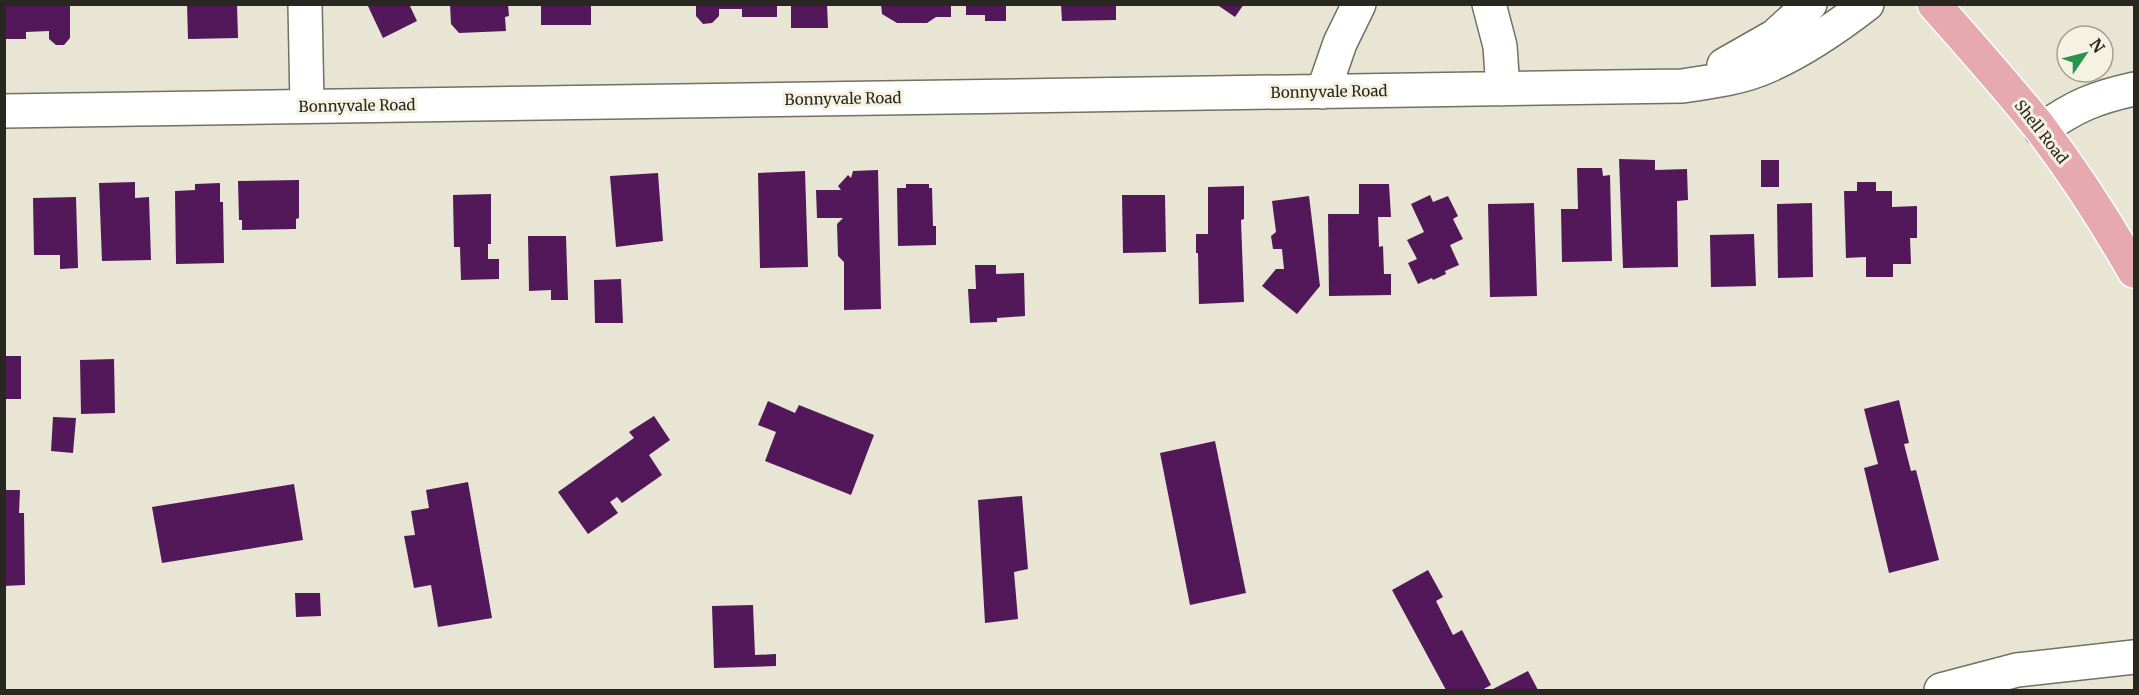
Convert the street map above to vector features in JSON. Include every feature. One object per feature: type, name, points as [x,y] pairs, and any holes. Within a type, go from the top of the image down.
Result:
[{"type":"main road","name":"Shell Road","points":[[1934,4],[2041,130],[2106,223],[2134,271]]},
{"type":"street","points":[[305,4],[307,106]]},
{"type":"street","points":[[1323,92],[1340,43],[1359,4]]},
{"type":"street","points":[[1489,4],[1500,46],[1503,89]]},
{"type":"street","name":"Bonnyvale Road","points":[[1682,86],[1737,59],[1775,36],[1810,4]]},
{"type":"street","name":"Bonnyvale Road","points":[[4,111],[1682,86],[1722,81],[1767,67],[1812,43],[1867,4]]},
{"type":"street","points":[[2041,130],[2068,111],[2086,102],[2134,89]]},
{"type":"street","points":[[1941,690],[2017,670],[2134,657]]},
{"type":"building","points":[[70,4],[70,38],[64,45],[56,45],[49,39],[49,31],[26,32],[26,39],[4,39],[4,6]]},
{"type":"building","points":[[187,4],[237,4],[238,38],[188,39]]},
{"type":"building","points":[[367,4],[409,4],[417,21],[383,38]]},
{"type":"building","points":[[450,4],[508,4],[509,16],[505,17],[506,31],[459,33],[451,24]]},
{"type":"building","points":[[541,4],[591,4],[591,25],[541,25]]},
{"type":"building","points":[[791,4],[827,4],[828,28],[791,28]]},
{"type":"building","points":[[881,4],[951,4],[951,17],[936,17],[927,23],[897,23],[882,14]]},
{"type":"building","points":[[1061,4],[1116,4],[1116,20],[1062,21]]},
{"type":"building","points":[[1216,4],[1244,4],[1235,17]]},
{"type":"building","points":[[696,5],[777,5],[777,17],[742,17],[742,9],[719,9],[719,16],[712,23],[703,24],[696,16]]},
{"type":"building","points":[[966,5],[1006,5],[1006,21],[985,21],[985,15],[966,15]]},
{"type":"building","points":[[1619,159],[1655,160],[1655,170],[1687,169],[1688,200],[1677,201],[1678,267],[1623,268]]},
{"type":"building","points":[[1761,160],[1779,160],[1779,187],[1761,187]]},
{"type":"building","points":[[1577,168],[1602,168],[1603,176],[1610,175],[1612,261],[1562,262],[1561,209],[1578,209]]},
{"type":"building","points":[[878,170],[881,309],[844,310],[844,262],[838,256],[837,224],[843,218],[817,218],[816,190],[841,190],[838,186],[848,175],[851,178],[853,171]]},
{"type":"building","points":[[805,171],[808,267],[760,268],[758,173]]},
{"type":"building","points":[[658,173],[663,241],[616,247],[610,176]]},
{"type":"building","points":[[299,180],[299,218],[296,219],[296,229],[242,230],[242,220],[239,220],[238,181]]},
{"type":"building","points":[[135,182],[135,198],[149,197],[151,260],[102,261],[99,183]]},
{"type":"building","points":[[1857,182],[1876,182],[1876,191],[1892,191],[1892,207],[1917,206],[1917,238],[1910,238],[1911,264],[1893,264],[1893,277],[1866,277],[1866,257],[1846,258],[1844,191],[1857,191]]},
{"type":"building","points":[[220,183],[220,202],[223,202],[224,263],[176,264],[175,191],[195,190],[195,184]]},
{"type":"building","points":[[906,184],[929,184],[929,188],[932,188],[936,245],[898,246],[897,188],[906,188]]},
{"type":"building","points":[[1359,184],[1389,184],[1391,217],[1378,217],[1379,247],[1383,246],[1384,274],[1391,274],[1391,295],[1329,296],[1328,214],[1359,214]]},
{"type":"building","points":[[1244,186],[1244,219],[1241,220],[1244,302],[1199,304],[1196,234],[1208,234],[1208,187]]},
{"type":"building","points":[[491,194],[491,244],[488,244],[488,259],[499,259],[499,279],[461,280],[460,247],[454,247],[453,195]]},
{"type":"building","points":[[1122,195],[1165,195],[1166,252],[1123,253]]},
{"type":"building","points":[[1430,195],[1433,202],[1448,196],[1458,216],[1453,219],[1463,239],[1450,245],[1459,265],[1445,271],[1446,274],[1418,284],[1408,263],[1417,259],[1407,240],[1424,232],[1411,204]]},
{"type":"building","points":[[1309,196],[1320,286],[1297,314],[1262,286],[1276,269],[1284,269],[1282,249],[1273,249],[1271,236],[1276,232],[1272,201]]},
{"type":"building","points":[[76,197],[78,268],[60,269],[60,255],[34,255],[33,198]]},
{"type":"building","points":[[1534,203],[1537,296],[1490,297],[1488,204]]},
{"type":"building","points":[[1812,203],[1813,277],[1778,278],[1777,204]]},
{"type":"building","points":[[1754,234],[1756,286],[1711,287],[1710,235]]},
{"type":"building","points":[[528,236],[566,236],[568,300],[551,300],[551,290],[529,291]]},
{"type":"building","points":[[975,265],[996,265],[996,274],[1024,273],[1025,316],[997,318],[997,322],[970,323],[968,289],[976,289]]},
{"type":"building","points":[[621,279],[623,323],[595,323],[594,280]]},
{"type":"building","points":[[4,356],[21,356],[21,399],[4,399]]},
{"type":"building","points":[[114,359],[115,413],[81,414],[80,360]]},
{"type":"building","points":[[1899,400],[1909,443],[1904,444],[1911,471],[1916,470],[1939,560],[1889,573],[1864,468],[1878,464],[1864,409]]},
{"type":"building","points":[[768,401],[795,413],[799,405],[874,435],[851,495],[765,461],[776,432],[758,425]]},
{"type":"building","points":[[654,416],[670,440],[649,455],[662,475],[622,503],[617,497],[610,502],[618,513],[588,534],[558,492],[634,438],[629,432]]},
{"type":"building","points":[[53,417],[76,418],[73,453],[51,451]]},
{"type":"building","points":[[1215,441],[1246,593],[1190,605],[1160,453]]},
{"type":"building","points":[[468,482],[492,618],[438,627],[431,585],[414,588],[404,536],[415,535],[411,511],[429,508],[426,490]]},
{"type":"building","points":[[294,484],[303,540],[162,563],[152,507]]},
{"type":"building","points":[[4,490],[20,490],[19,513],[24,513],[25,585],[4,586]]},
{"type":"building","points":[[1022,496],[1028,569],[1014,572],[1018,619],[985,623],[978,500]]},
{"type":"building","points":[[1428,570],[1443,597],[1436,601],[1453,635],[1462,630],[1491,685],[1482,690],[1446,690],[1392,590]]},
{"type":"building","points":[[295,593],[320,593],[321,616],[296,617]]},
{"type":"building","points":[[753,605],[755,655],[776,654],[776,666],[714,668],[712,606]]},
{"type":"building","points":[[1528,671],[1538,690],[1491,690]]}]
